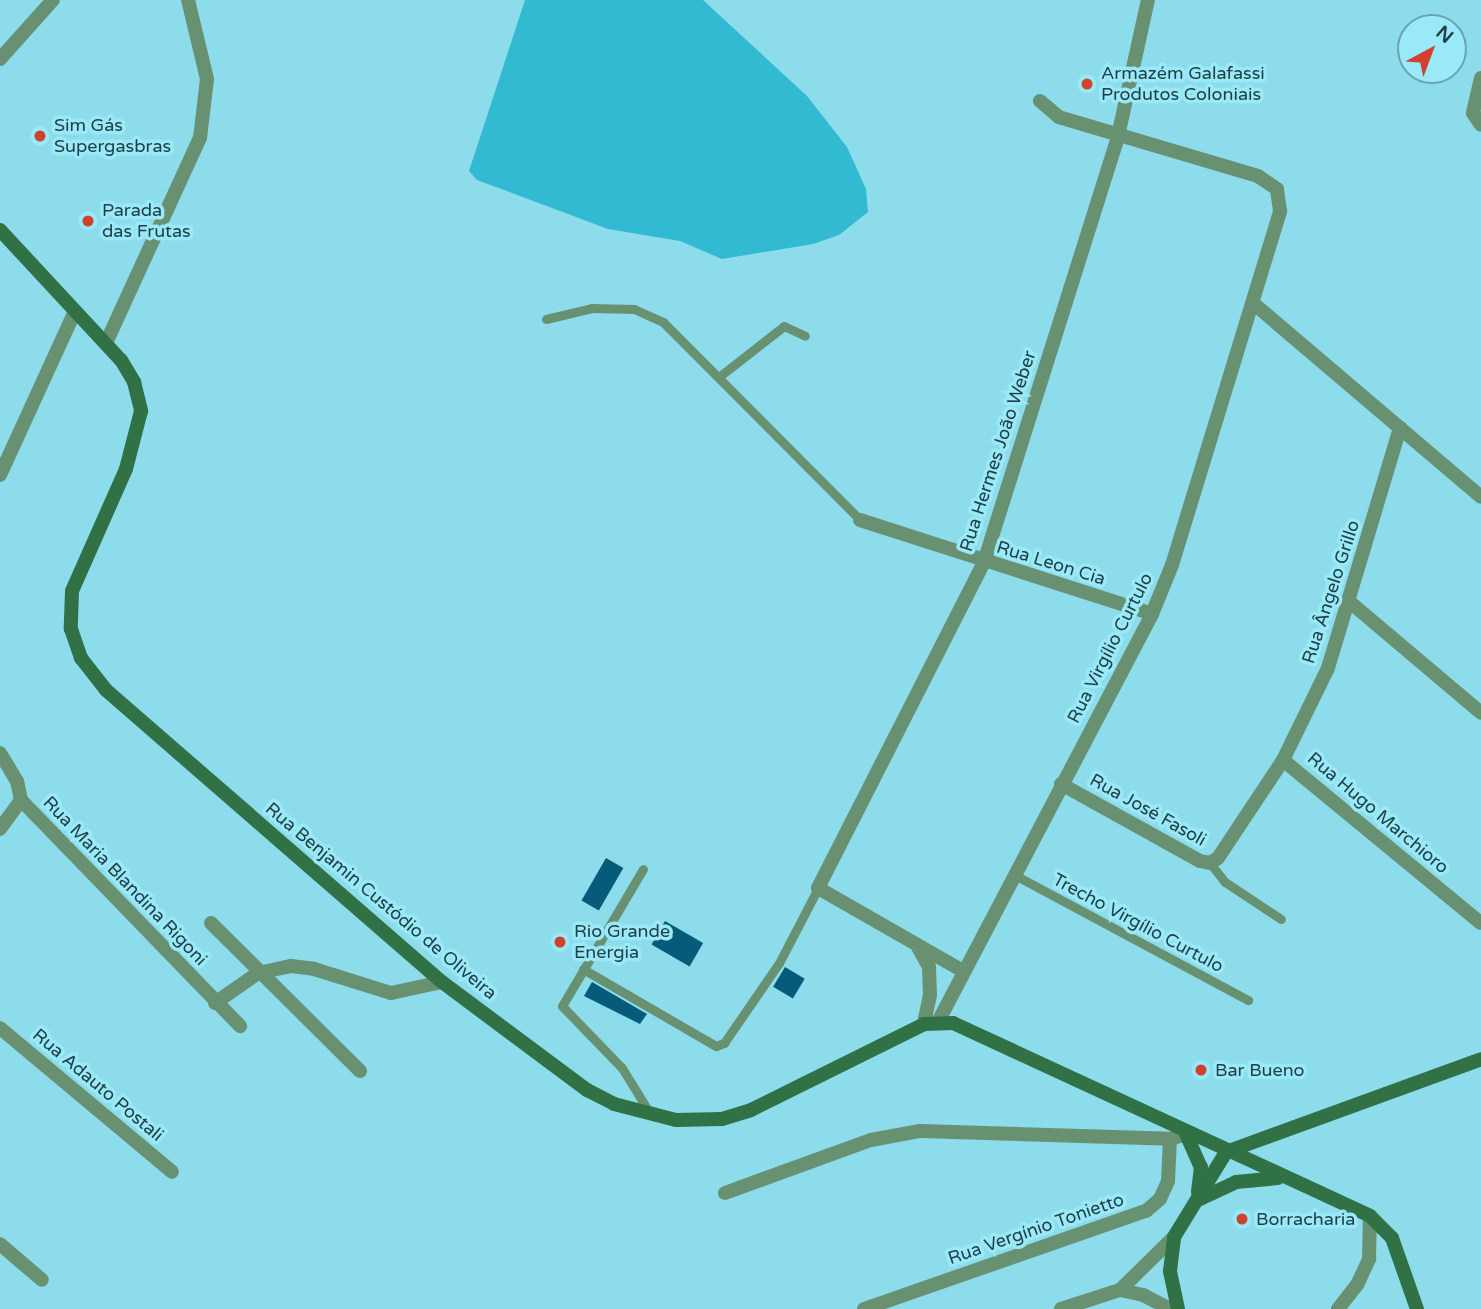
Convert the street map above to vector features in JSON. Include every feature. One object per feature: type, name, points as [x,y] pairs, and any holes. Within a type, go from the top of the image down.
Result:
[{"type":"main road","name":"Rua Benjamin Custódio de Oliveira","points":[[0,230],[108,345],[134,382],[141,411],[126,469],[72,591],[71,629],[81,657],[106,690],[442,982],[587,1090],[652,1116],[701,1121],[751,1110],[924,1024],[939,1020]]},
{"type":"main road","points":[[939,1020],[1370,1216],[1392,1238],[1417,1309]]},
{"type":"main road","points":[[1178,1309],[1170,1271],[1174,1237],[1226,1152],[1481,1059]]},
{"type":"main road","points":[[1186,1134],[1201,1167],[1195,1202]]},
{"type":"main road","points":[[1195,1202],[1236,1182],[1286,1178]]},
{"type":"street","points":[[0,59],[53,0]]},
{"type":"street","points":[[108,345],[200,138],[207,79],[188,0]]},
{"type":"street","name":"Rua Hermes João Weber","points":[[818,888],[984,562],[1118,136],[1148,0]]},
{"type":"street","points":[[1477,119],[1481,78]]},
{"type":"street","points":[[1040,101],[1059,117],[1118,136]]},
{"type":"street","name":"Rua Virgílio Curtulo","points":[[939,1020],[1013,874],[1152,614],[1172,565],[1280,211],[1277,189],[1258,176],[1118,136]]},
{"type":"street","points":[[1253,303],[1481,497]]},
{"type":"street","points":[[0,475],[75,311]]},
{"type":"street","name":"Rua Ângelo Grillo","points":[[1210,863],[1225,849],[1283,760],[1328,668],[1351,603],[1400,428]]},
{"type":"street","name":"Rua Leon Cia","points":[[860,520],[1152,614]]},
{"type":"street","points":[[1351,603],[1481,713]]},
{"type":"street","name":"Rua Maria Blandina Rigoni","points":[[0,753],[17,781],[21,800],[240,1026]]},
{"type":"street","name":"Rua Hugo Marchioro","points":[[1283,760],[1481,923]]},
{"type":"street","name":"Rua José Fasoli","points":[[1062,784],[1210,863]]},
{"type":"street","points":[[0,829],[21,800]]},
{"type":"street","points":[[818,888],[963,971]]},
{"type":"street","points":[[211,923],[258,973],[360,1071]]},
{"type":"street","points":[[918,947],[929,967],[930,995],[924,1024]]},
{"type":"street","points":[[215,1003],[258,973],[291,966],[314,969],[391,993],[442,982]]},
{"type":"street","name":"Rua Adauto Postali","points":[[0,1028],[172,1172]]},
{"type":"street","points":[[725,1193],[871,1140],[920,1131],[1170,1139],[1186,1134]]},
{"type":"street","name":"Rua Vergínio Tonietto","points":[[864,1309],[1146,1211],[1160,1199],[1168,1181],[1170,1139]]},
{"type":"street","points":[[1338,1309],[1357,1285],[1369,1259],[1370,1216]]},
{"type":"street","points":[[1060,1309],[1120,1290],[1174,1237]]},
{"type":"street","points":[[0,1244],[42,1280]]},
{"type":"street","points":[[1120,1290],[1143,1295],[1170,1309]]},
{"type":"lane","points":[[546,319],[592,308],[634,309],[663,323],[720,376],[860,520]]},
{"type":"lane","points":[[720,376],[784,326],[805,336]]},
{"type":"lane","name":"Rua José Fasoli","points":[[1210,863],[1225,882],[1281,919]]},
{"type":"lane","points":[[643,869],[562,1006],[622,1068],[652,1116]]},
{"type":"lane","name":"Trecho Virgílio Curtulo","points":[[1013,874],[1248,1000]]},
{"type":"lane","points":[[583,969],[716,1046],[724,1042],[779,963],[818,888]]},
{"type":"water","points":[[525,0],[703,0],[807,96],[847,147],[866,189],[868,212],[839,235],[813,244],[722,259],[680,241],[608,229],[477,180],[469,171]]},
{"type":"building","points":[[606,858],[623,868],[599,910],[582,900]]},
{"type":"building","points":[[665,921],[703,943],[690,966],[652,944]]},
{"type":"building","points":[[785,967],[805,979],[793,999],[773,987]]},
{"type":"building","points":[[592,982],[647,1014],[640,1024],[584,996]]},
{"type":"place","name":"Armazém Galafassi Produtos Coloniais","points":[[1087,84]]},
{"type":"place","name":"Sim Gás Supergasbras","points":[[40,136]]},
{"type":"place","name":"Parada das Frutas","points":[[88,221]]},
{"type":"place","name":"Rio Grande Energia","points":[[560,942]]},
{"type":"place","name":"Bar Bueno","points":[[1201,1070]]},
{"type":"place","name":"Borracharia","points":[[1242,1219]]}]
